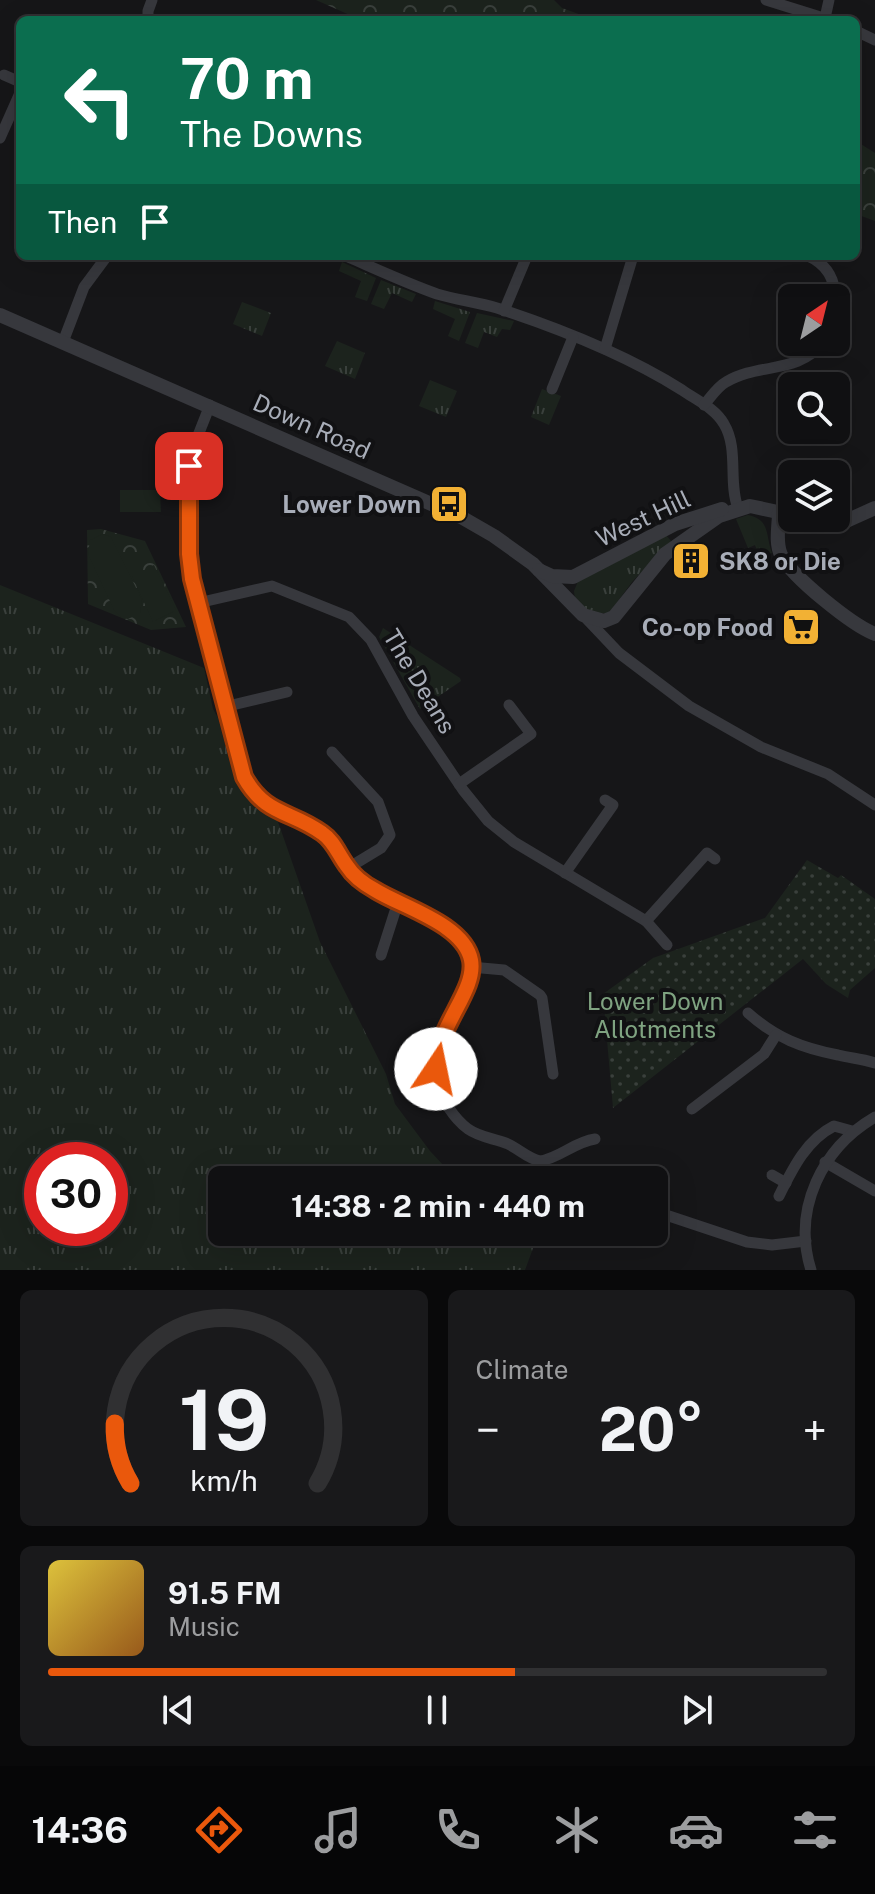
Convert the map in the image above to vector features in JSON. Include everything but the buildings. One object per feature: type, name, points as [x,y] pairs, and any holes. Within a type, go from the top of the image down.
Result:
[{"type":"street","points":[[766,0],[818,16]]},
{"type":"street","points":[[4,75],[16,80]]},
{"type":"street","points":[[0,138],[16,102]]},
{"type":"street","points":[[63,342],[84,287],[104,260]]},
{"type":"street","points":[[360,260],[439,294],[504,311],[605,349],[640,364],[704,405],[720,417],[728,432],[736,509]]},
{"type":"street","points":[[504,311],[525,260]]},
{"type":"street","points":[[605,349],[632,260]]},
{"type":"street","points":[[815,260],[829,273],[834,284]]},
{"type":"street","name":"Down Road","points":[[0,315],[461,517],[494,536],[539,570],[581,612]]},
{"type":"street","points":[[552,389],[573,337]]},
{"type":"street","points":[[704,405],[726,381],[754,371],[805,360],[809,356]]},
{"type":"street","points":[[210,405],[189,466],[189,554],[198,603],[240,770],[253,791],[276,811],[307,824],[327,837],[348,868],[366,885],[427,916],[452,933],[469,955],[471,967],[468,983],[439,1043],[436,1060],[438,1082],[444,1099],[464,1126],[484,1138],[540,1161],[550,1159],[588,1138]]},
{"type":"street","name":"West Hill","points":[[573,577],[675,524],[708,512],[759,507],[778,511]]},
{"type":"street","points":[[850,519],[875,508]]},
{"type":"street","name":"West Hill","points":[[614,617],[653,567],[683,540],[736,509]]},
{"type":"street","points":[[675,524],[683,540]]},
{"type":"street","points":[[782,532],[779,547],[785,560],[841,615],[875,634]]},
{"type":"street","points":[[539,570],[552,576],[573,577],[571,593],[581,612],[619,653],[670,694],[761,747],[828,774],[875,805]]},
{"type":"street","name":"The Deans","points":[[198,603],[272,586],[349,617],[371,640],[413,716],[480,811],[502,833],[646,921],[667,945]]},
{"type":"street","points":[[581,612],[598,621],[614,617],[610,639],[619,653]]},
{"type":"street","points":[[224,707],[287,692]]},
{"type":"street","points":[[509,705],[539,745]]},
{"type":"street","points":[[459,784],[531,734]]},
{"type":"street","points":[[338,752],[380,804],[390,835],[389,841],[378,851],[348,868]]},
{"type":"street","points":[[565,873],[613,805]]},
{"type":"street","points":[[646,921],[707,853]]},
{"type":"street","points":[[380,948],[398,902]]},
{"type":"street","points":[[471,967],[508,971],[542,998],[549,1069]]},
{"type":"street","points":[[542,998],[555,993]]},
{"type":"street","points":[[748,1013],[776,1035],[810,1050],[875,1063]]},
{"type":"street","points":[[699,1107],[764,1054],[776,1035]]},
{"type":"street","points":[[811,1270],[806,1241],[808,1204],[825,1162],[852,1131],[875,1117]]},
{"type":"street","points":[[779,1196],[810,1145],[829,1129],[838,1127],[852,1131]]},
{"type":"street","points":[[500,1142],[505,1129]]},
{"type":"street","points":[[825,1162],[875,1191]]},
{"type":"street","points":[[772,1175],[786,1183]]},
{"type":"street","points":[[677,1215],[731,1238],[753,1243],[772,1245],[806,1241]]},
{"type":"green space","points":[[316,0],[554,0],[562,8],[584,16],[352,16]]},
{"type":"green space","points":[[860,144],[875,153],[875,221],[860,215]]},
{"type":"green space","points":[[342,262],[376,278],[367,301],[355,297],[361,281],[339,271]]},
{"type":"green space","points":[[381,280],[416,294],[412,302],[392,293],[384,309],[371,304]]},
{"type":"green space","points":[[435,301],[470,312],[459,341],[448,336],[455,319],[433,309]]},
{"type":"green space","points":[[242,302],[271,313],[262,336],[233,324]]},
{"type":"green space","points":[[477,313],[514,321],[510,330],[502,329],[497,337],[484,332],[478,348],[465,343]]},
{"type":"green space","points":[[337,341],[365,353],[355,379],[325,366]]},
{"type":"green space","points":[[430,380],[457,391],[446,417],[419,406]]},
{"type":"green space","points":[[542,389],[561,396],[549,425],[531,417]]},
{"type":"green space","points":[[120,490],[160,490],[161,512],[120,512]]},
{"type":"green space","points":[[748,515],[764,524],[772,553],[760,558],[755,545],[748,548],[736,519]]},
{"type":"green space","points":[[101,529],[145,541],[186,627],[151,630],[88,604],[87,530]]},
{"type":"green space","points":[[103,534],[111,537],[142,600],[140,613],[128,619],[122,618],[114,610],[88,554],[90,540]]},
{"type":"green space","points":[[666,535],[671,541],[632,582],[609,613],[592,614],[575,599],[574,591],[579,579]]},
{"type":"green space","points":[[154,565],[176,610],[153,622],[132,576]]},
{"type":"green space","points":[[0,585],[204,668],[213,709],[239,785],[261,810],[277,819],[320,942],[386,1074],[395,1104],[444,1166],[208,1166],[208,1246],[534,1246],[525,1270],[0,1270]]},
{"type":"green space","points":[[383,628],[461,681],[420,709],[379,637]]},
{"type":"green space","name":"Lower Down Allotments","points":[[807,860],[838,878],[841,875],[875,899],[875,968],[850,990],[848,998],[826,984],[803,959],[613,1108],[603,994],[653,958],[765,918]]},
{"type":"place","name":"Lower Down","points":[[449,504]]},
{"type":"place","name":"SK8 or Die","points":[[691,561]]},
{"type":"place","name":"Co-op Food","points":[[801,627]]},
{"type":"route","points":[[189,466],[192,579],[236,756],[244,777],[268,806],[327,837],[348,868],[366,885],[442,925],[469,955],[470,979],[443,1031],[436,1069]]}]
